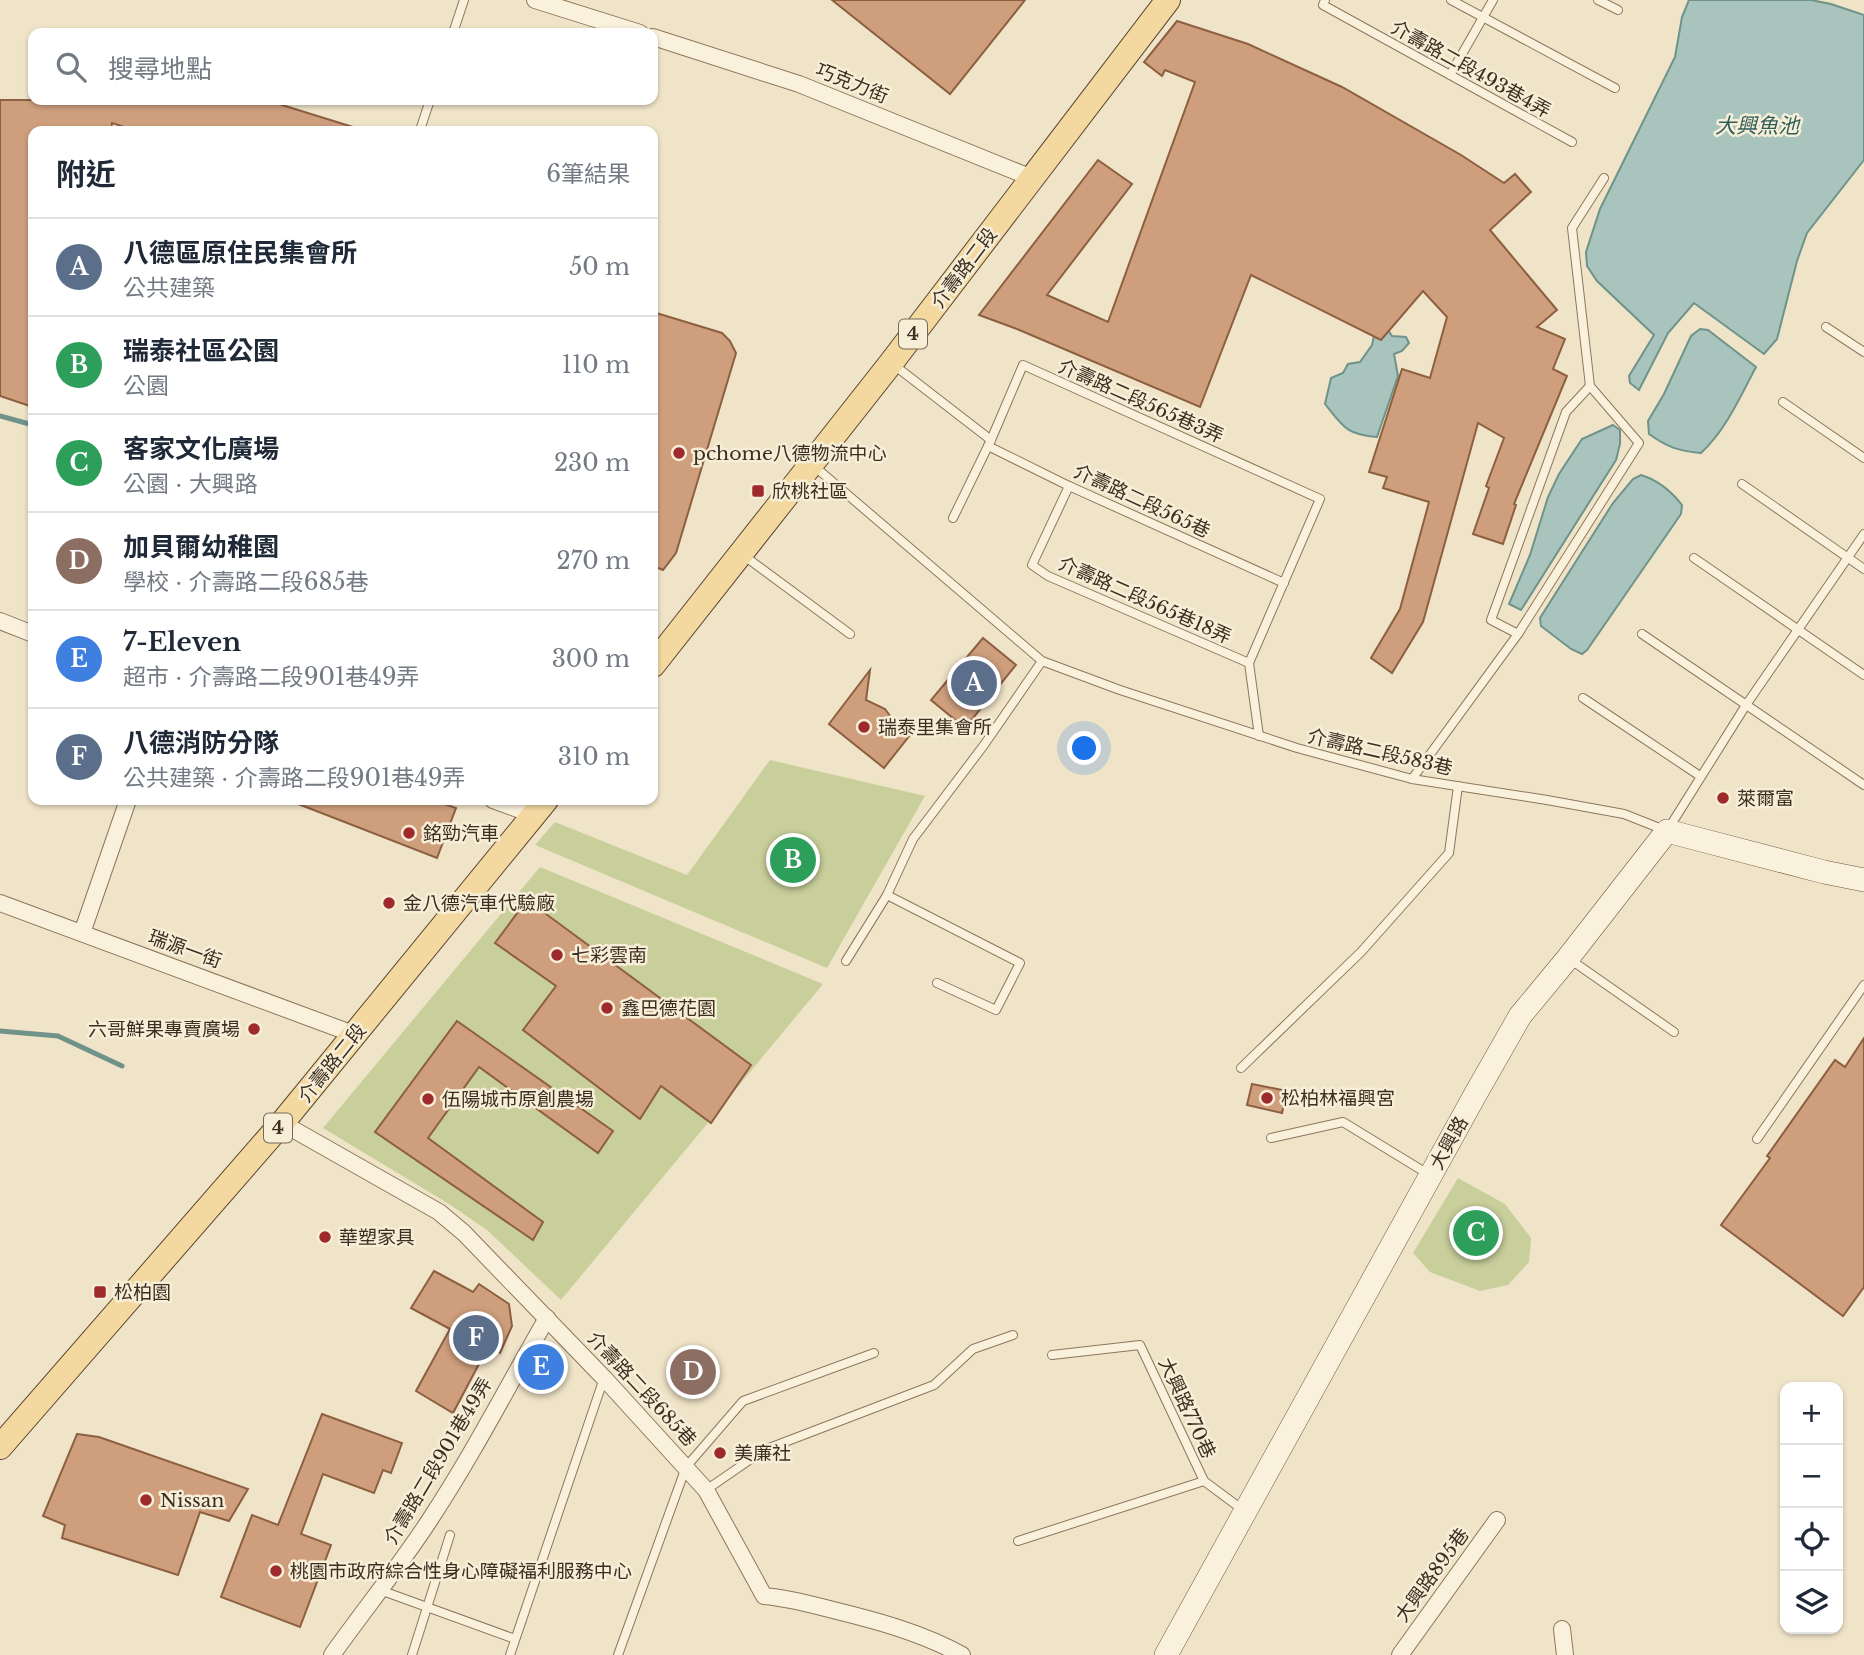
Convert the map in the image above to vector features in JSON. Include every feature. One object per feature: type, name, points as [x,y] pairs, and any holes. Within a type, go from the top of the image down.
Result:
[{"type":"main road","name":"介壽路二段","points":[[658,653],[891,363],[1168,0]]},
{"type":"main road","name":"介壽路二段","points":[[0,1447],[282,1124],[540,807]]},
{"type":"street","points":[[535,0],[624,28]]},
{"type":"street","name":"巧克力街","points":[[658,39],[800,84],[1032,178]]},
{"type":"street","points":[[0,621],[28,632]]},
{"type":"street","points":[[82,933],[126,805]]},
{"type":"street","points":[[1667,831],[1864,880]]},
{"type":"street","name":"大興路","points":[[1166,1655],[1520,1016],[1667,831]]},
{"type":"street","name":"瑞源一街","points":[[0,903],[356,1035]]},
{"type":"street","name":"介壽路二段685巷","points":[[282,1124],[439,1212],[464,1233],[604,1378],[706,1490],[764,1596],[786,1598],[877,1620],[942,1644],[962,1655]]},
{"type":"street","name":"介壽路二段901巷49弄","points":[[332,1655],[430,1519],[547,1318]]},
{"type":"street","name":"大興路895巷","points":[[1400,1655],[1497,1520]]},
{"type":"street","points":[[1562,1629],[1565,1655]]},
{"type":"lane","points":[[455,28],[464,0]]},
{"type":"lane","name":"介壽路二段493巷4弄","points":[[1325,0],[1323,5],[1572,142]]},
{"type":"lane","points":[[1451,0],[1615,88]]},
{"type":"lane","points":[[1450,75],[1493,0]]},
{"type":"lane","points":[[1598,0],[1618,10]]},
{"type":"lane","points":[[421,126],[428,105]]},
{"type":"lane","points":[[1412,779],[1518,634],[1639,443],[1590,386],[1572,228],[1604,178]]},
{"type":"lane","points":[[1826,327],[1864,352]]},
{"type":"lane","name":"介壽路二段565巷","points":[[891,363],[989,443],[1069,486],[1284,583]]},
{"type":"lane","name":"介壽路二段565巷3弄","points":[[989,443],[1023,365],[1320,499],[1284,583]]},
{"type":"lane","points":[[1518,634],[1491,620],[1566,412],[1590,386]]},
{"type":"lane","points":[[1783,402],[1864,458]]},
{"type":"lane","points":[[954,518],[989,443]]},
{"type":"lane","name":"介壽路二段583巷","points":[[811,464],[1042,661],[1120,690],[1297,748],[1412,779],[1624,814],[1667,831]]},
{"type":"lane","points":[[1742,484],[1864,569]]},
{"type":"lane","name":"介壽路二段565巷18弄","points":[[1069,486],[1032,565],[1048,576],[1249,663]]},
{"type":"lane","points":[[1667,831],[1746,705],[1864,534]]},
{"type":"lane","points":[[741,553],[850,635]]},
{"type":"lane","points":[[1694,558],[1864,675]]},
{"type":"lane","points":[[1259,736],[1249,663],[1284,583]]},
{"type":"lane","points":[[1642,634],[1864,785]]},
{"type":"lane","points":[[846,961],[887,895],[913,839],[984,745],[1042,661]]},
{"type":"lane","points":[[1583,698],[1700,776]]},
{"type":"lane","points":[[1241,1068],[1361,952],[1449,853],[1458,786]]},
{"type":"lane","points":[[887,895],[1020,963],[996,1010],[937,983]]},
{"type":"lane","points":[[1568,958],[1674,1032]]},
{"type":"lane","points":[[1757,1139],[1864,985]]},
{"type":"lane","points":[[1271,1138],[1343,1122],[1431,1175]]},
{"type":"lane","points":[[706,1490],[764,1450],[934,1385],[973,1349],[1013,1335]]},
{"type":"lane","name":"大興路770巷","points":[[1052,1355],[1140,1345],[1204,1481],[1245,1512]]},
{"type":"lane","points":[[618,1655],[686,1467],[743,1401],[874,1353]]},
{"type":"lane","points":[[510,1655],[604,1378]]},
{"type":"lane","points":[[1018,1541],[1204,1481]]},
{"type":"lane","points":[[412,1655],[450,1535]]},
{"type":"lane","points":[[380,1590],[515,1639]]},
{"type":"green space","points":[[770,760],[925,796],[827,968],[535,845],[555,822],[687,875]]},
{"type":"green space","points":[[540,867],[823,984],[561,1300],[487,1230],[323,1128]]},
{"type":"green space","points":[[1458,1178],[1505,1204],[1531,1238],[1529,1262],[1508,1285],[1480,1291],[1430,1272],[1413,1253]]},
{"type":"water","name":"大興魚池","points":[[1689,0],[1811,0],[1864,15],[1864,160],[1807,233],[1777,339],[1764,354],[1694,303],[1668,333],[1639,390],[1630,383],[1629,376],[1654,335],[1597,281],[1587,266],[1586,252],[1600,209],[1675,57],[1682,17]]},
{"type":"water","points":[[1700,329],[1708,330],[1756,367],[1725,424],[1701,453],[1679,450],[1661,442],[1649,434],[1648,421],[1691,336]]},
{"type":"water","points":[[1388,330],[1392,336],[1406,337],[1409,343],[1402,351],[1394,354],[1398,376],[1377,437],[1352,432],[1341,424],[1325,404],[1331,378],[1343,373],[1348,364],[1360,362],[1372,345],[1374,336]]},
{"type":"water","points":[[1613,425],[1620,430],[1616,460],[1521,610],[1509,604],[1559,474],[1582,439]]},
{"type":"water","points":[[1641,475],[1659,483],[1673,495],[1682,505],[1681,514],[1582,654],[1541,626],[1540,618],[1613,503],[1633,479]]},
{"type":"building","points":[[832,0],[1025,0],[950,94]]},
{"type":"building","points":[[1177,21],[1248,44],[1342,87],[1461,155],[1504,183],[1515,174],[1531,192],[1490,230],[1557,310],[1537,327],[1565,339],[1553,369],[1567,376],[1514,504],[1516,505],[1503,544],[1473,534],[1489,488],[1486,486],[1504,438],[1478,423],[1423,622],[1392,673],[1371,658],[1400,609],[1429,502],[1383,488],[1387,477],[1369,472],[1402,369],[1430,378],[1447,317],[1423,291],[1381,340],[1251,275],[1200,407],[979,315],[1098,160],[1132,184],[1047,295],[1108,322],[1195,82],[1165,70],[1162,76],[1144,62]]},
{"type":"building","points":[[0,100],[28,100],[28,105],[282,105],[350,126],[121,126],[112,123],[112,126],[28,126],[28,405],[0,396]]},
{"type":"building","name":"pchome八德物流中心","points":[[658,314],[722,333],[736,353],[676,553],[663,570],[658,568]]},
{"type":"building","points":[[983,638],[1016,665],[965,728],[931,700]]},
{"type":"building","name":"瑞泰里集會所","points":[[870,670],[866,700],[885,709],[896,724],[921,721],[884,768],[829,724]]},
{"type":"building","name":"銘勁汽車","points":[[301,805],[447,805],[456,808],[437,858]]},
{"type":"building","name":"鑫巴德花園","points":[[527,900],[751,1065],[711,1123],[661,1086],[640,1119],[523,1030],[556,986],[495,943]]},
{"type":"building","name":"伍陽城市原創農場","points":[[457,1021],[613,1131],[598,1153],[479,1067],[428,1138],[543,1222],[533,1240],[375,1132]]},
{"type":"building","points":[[1864,1038],[1864,1287],[1843,1316],[1721,1225],[1770,1158],[1767,1156],[1835,1060],[1845,1067]]},
{"type":"building","name":"松柏林福興宮","points":[[1252,1084],[1287,1091],[1282,1113],[1247,1105]]},
{"type":"building","points":[[434,1271],[473,1292],[479,1284],[509,1304],[512,1326],[500,1353],[488,1347],[453,1413],[416,1391],[450,1329],[411,1308]]},
{"type":"building","points":[[322,1414],[402,1443],[391,1473],[383,1470],[374,1493],[323,1474],[301,1534],[331,1545],[300,1627],[221,1597],[252,1515],[278,1525]]},
{"type":"building","name":"Nissan","points":[[77,1434],[99,1437],[248,1489],[229,1521],[200,1512],[178,1575],[62,1538],[65,1525],[43,1516]]},
{"type":"waterway","points":[[0,416],[28,424]]},
{"type":"waterway","points":[[0,1031],[58,1036],[122,1066]]},
{"type":"place","name":"pchome八德物流中心","points":[[679,453]]},
{"type":"place","name":"欣桃社區","points":[[758,491]]},
{"type":"place","name":"八德區原住民集會所","points":[[974,683]]},
{"type":"place","name":"瑞泰里集會所","points":[[864,727]]},
{"type":"place","name":"萊爾富","points":[[1723,798]]},
{"type":"place","name":"銘勁汽車","points":[[409,833]]},
{"type":"place","name":"瑞泰社區公園","points":[[793,860]]},
{"type":"place","name":"金八德汽車代驗廠","points":[[389,903]]},
{"type":"place","name":"七彩雲南","points":[[557,955]]},
{"type":"place","name":"鑫巴德花園","points":[[607,1008]]},
{"type":"place","name":"六哥鮮果專賣廣場","points":[[254,1029]]},
{"type":"place","name":"松柏林福興宮","points":[[1267,1098]]},
{"type":"place","name":"伍陽城市原創農場","points":[[428,1099]]},
{"type":"place","name":"客家文化廣場","points":[[1476,1233]]},
{"type":"place","name":"華塑家具","points":[[325,1237]]},
{"type":"place","name":"松柏園","points":[[100,1292]]},
{"type":"place","name":"八德消防分隊","points":[[476,1338]]},
{"type":"place","name":"7-Eleven","points":[[541,1367]]},
{"type":"place","name":"加貝爾幼稚園","points":[[693,1372]]},
{"type":"place","name":"美廉社","points":[[720,1453]]},
{"type":"place","name":"Nissan","points":[[146,1500]]},
{"type":"place","name":"桃園市政府綜合性身心障礙福利服務中心","points":[[276,1571]]}]
